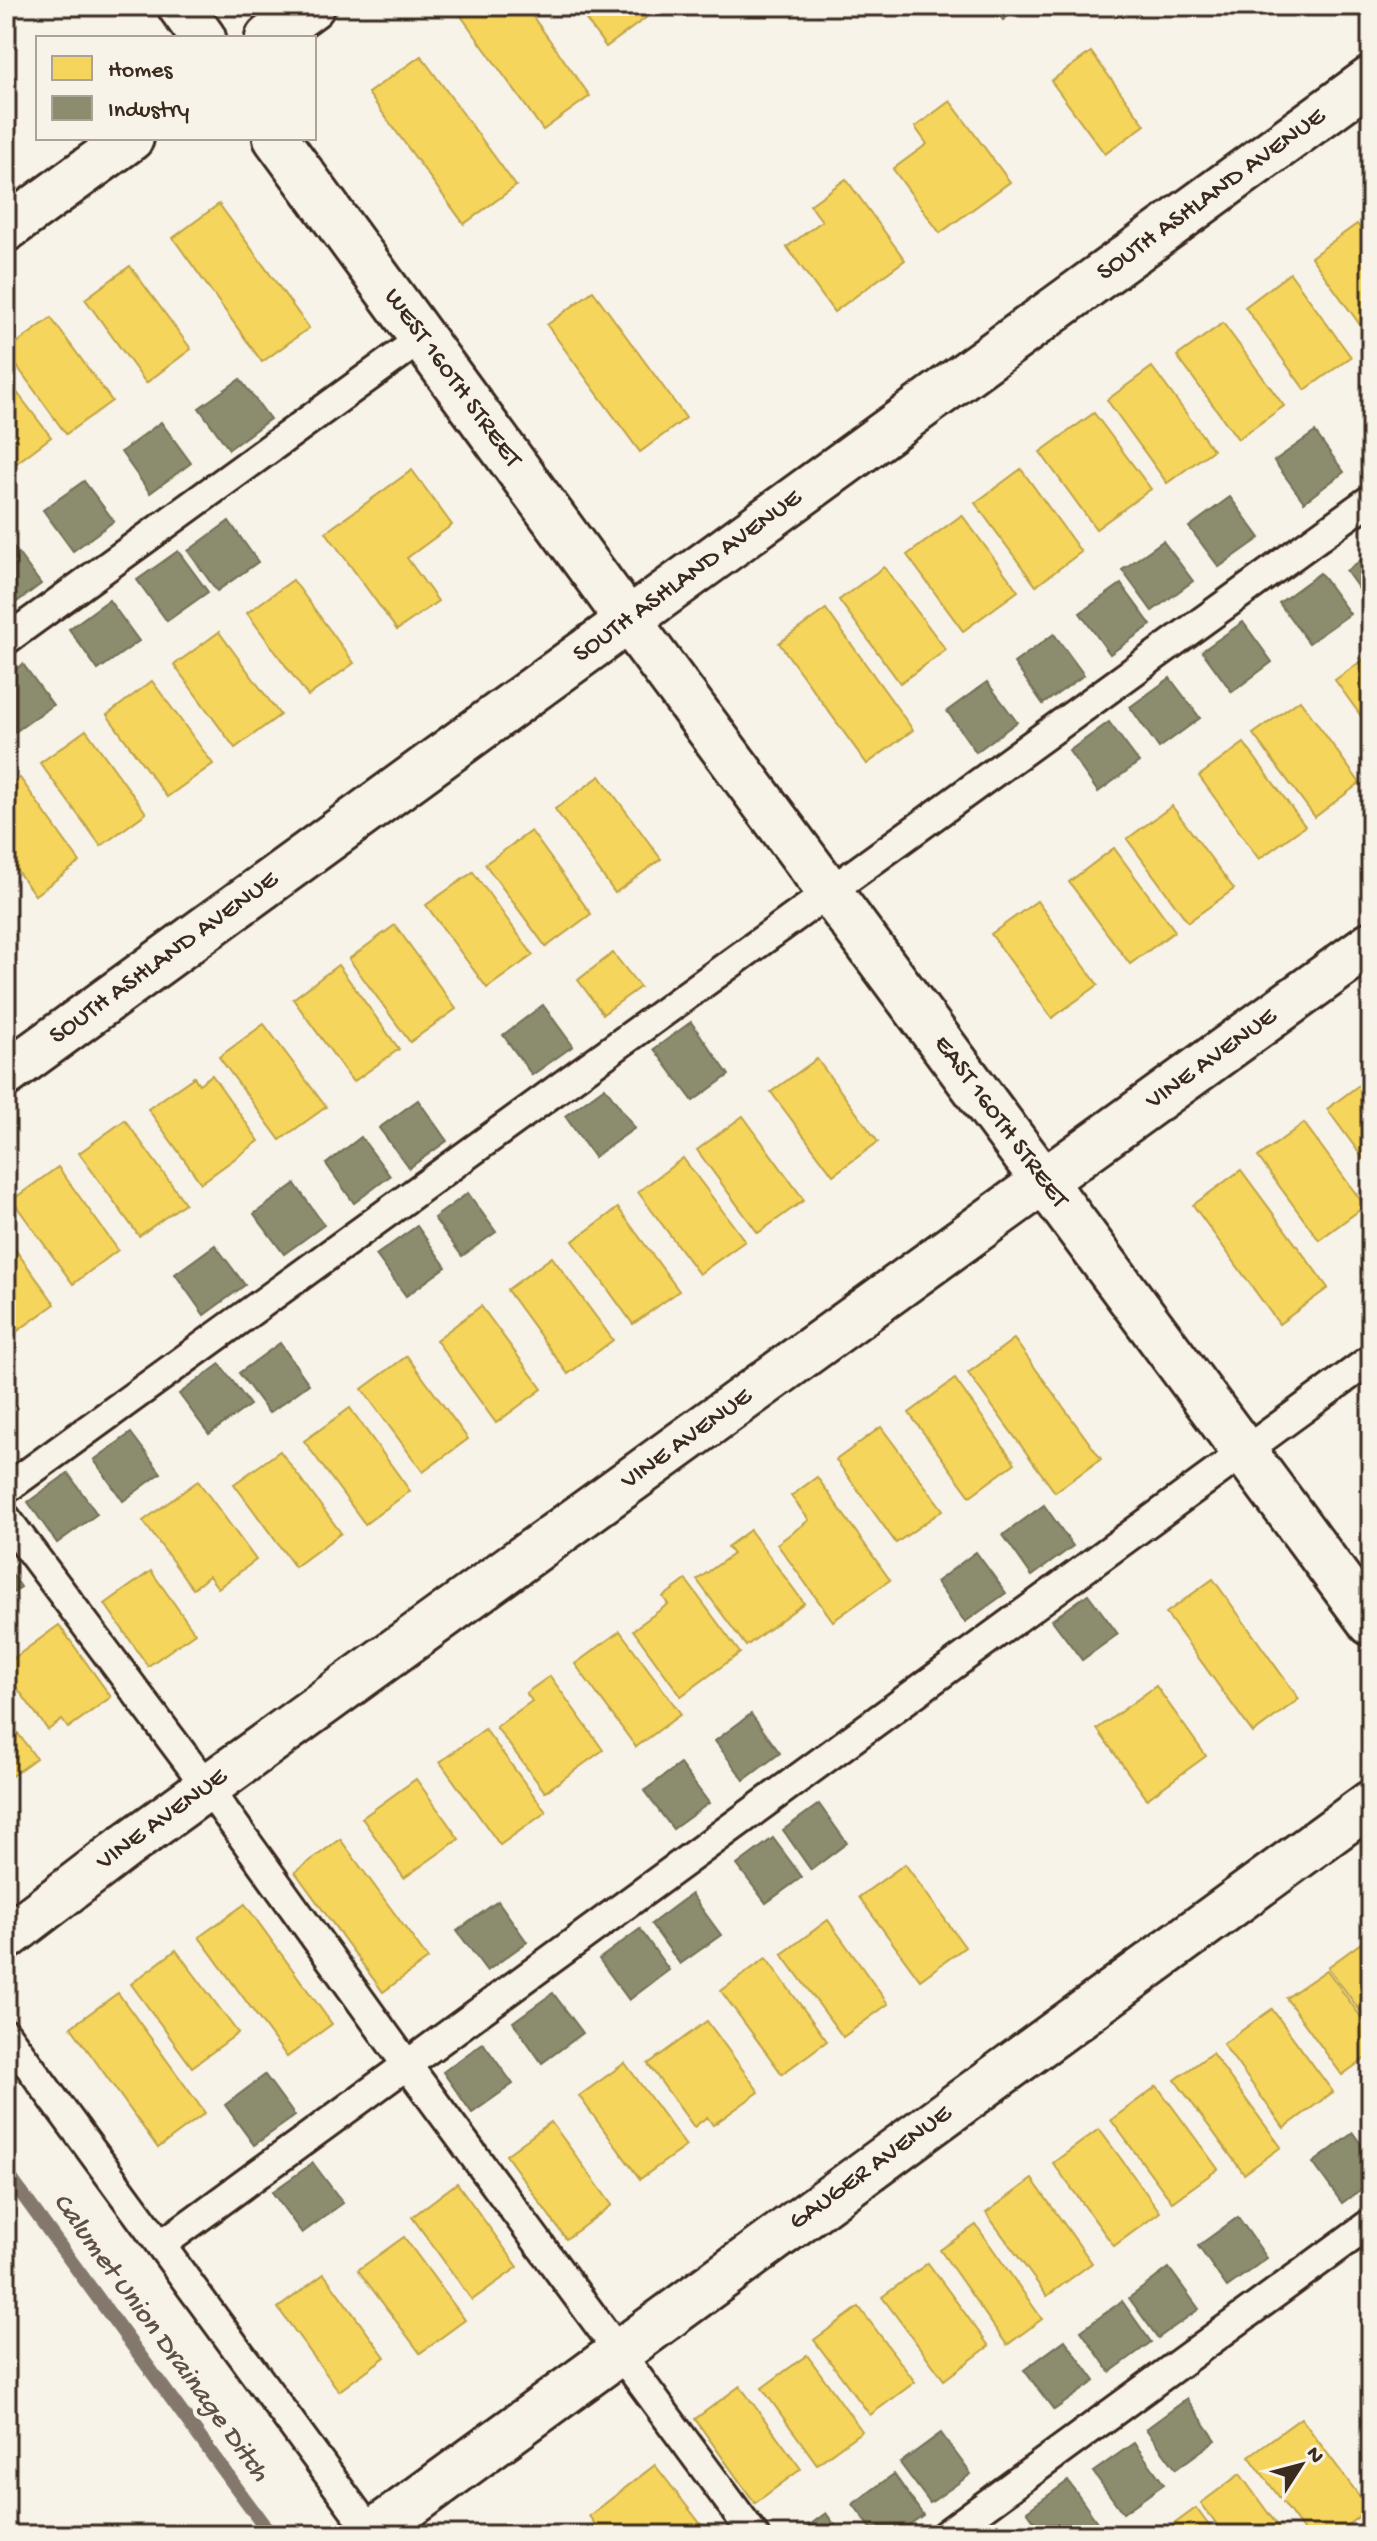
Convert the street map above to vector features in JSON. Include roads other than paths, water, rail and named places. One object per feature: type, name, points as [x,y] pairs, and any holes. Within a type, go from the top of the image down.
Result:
[{"type":"street","points":[[180,6],[202,36]]},
{"type":"street","points":[[271,36],[312,6]]},
{"type":"street","name":"SOUTH ASHLAND AVENUE","points":[[6,1074],[1371,79]]},
{"type":"street","points":[[6,229],[128,140]]},
{"type":"street","name":"WEST 160TH STREET","points":[[277,140],[628,620]]},
{"type":"street","name":"EAST 160TH STREET","points":[[628,620],[1371,1623]]},
{"type":"street","name":"VINE AVENUE","points":[[6,1938],[207,1787],[1371,944]]},
{"type":"street","name":"GAUGER AVENUE","points":[[372,2534],[1371,1803]]},
{"type":"lane","points":[[6,640],[422,338]]},
{"type":"lane","points":[[6,1489],[1371,499]]},
{"type":"lane","points":[[161,2245],[1371,1359]]},
{"type":"lane","points":[[6,1518],[207,1787],[407,2065],[754,2535]]},
{"type":"lane","points":[[6,2034],[372,2534]]},
{"type":"lane","points":[[945,2535],[1371,2223]]},
{"type":"waterway","name":"Calumet Union Drainage Ditch","points":[[6,2172],[271,2535]]}]
